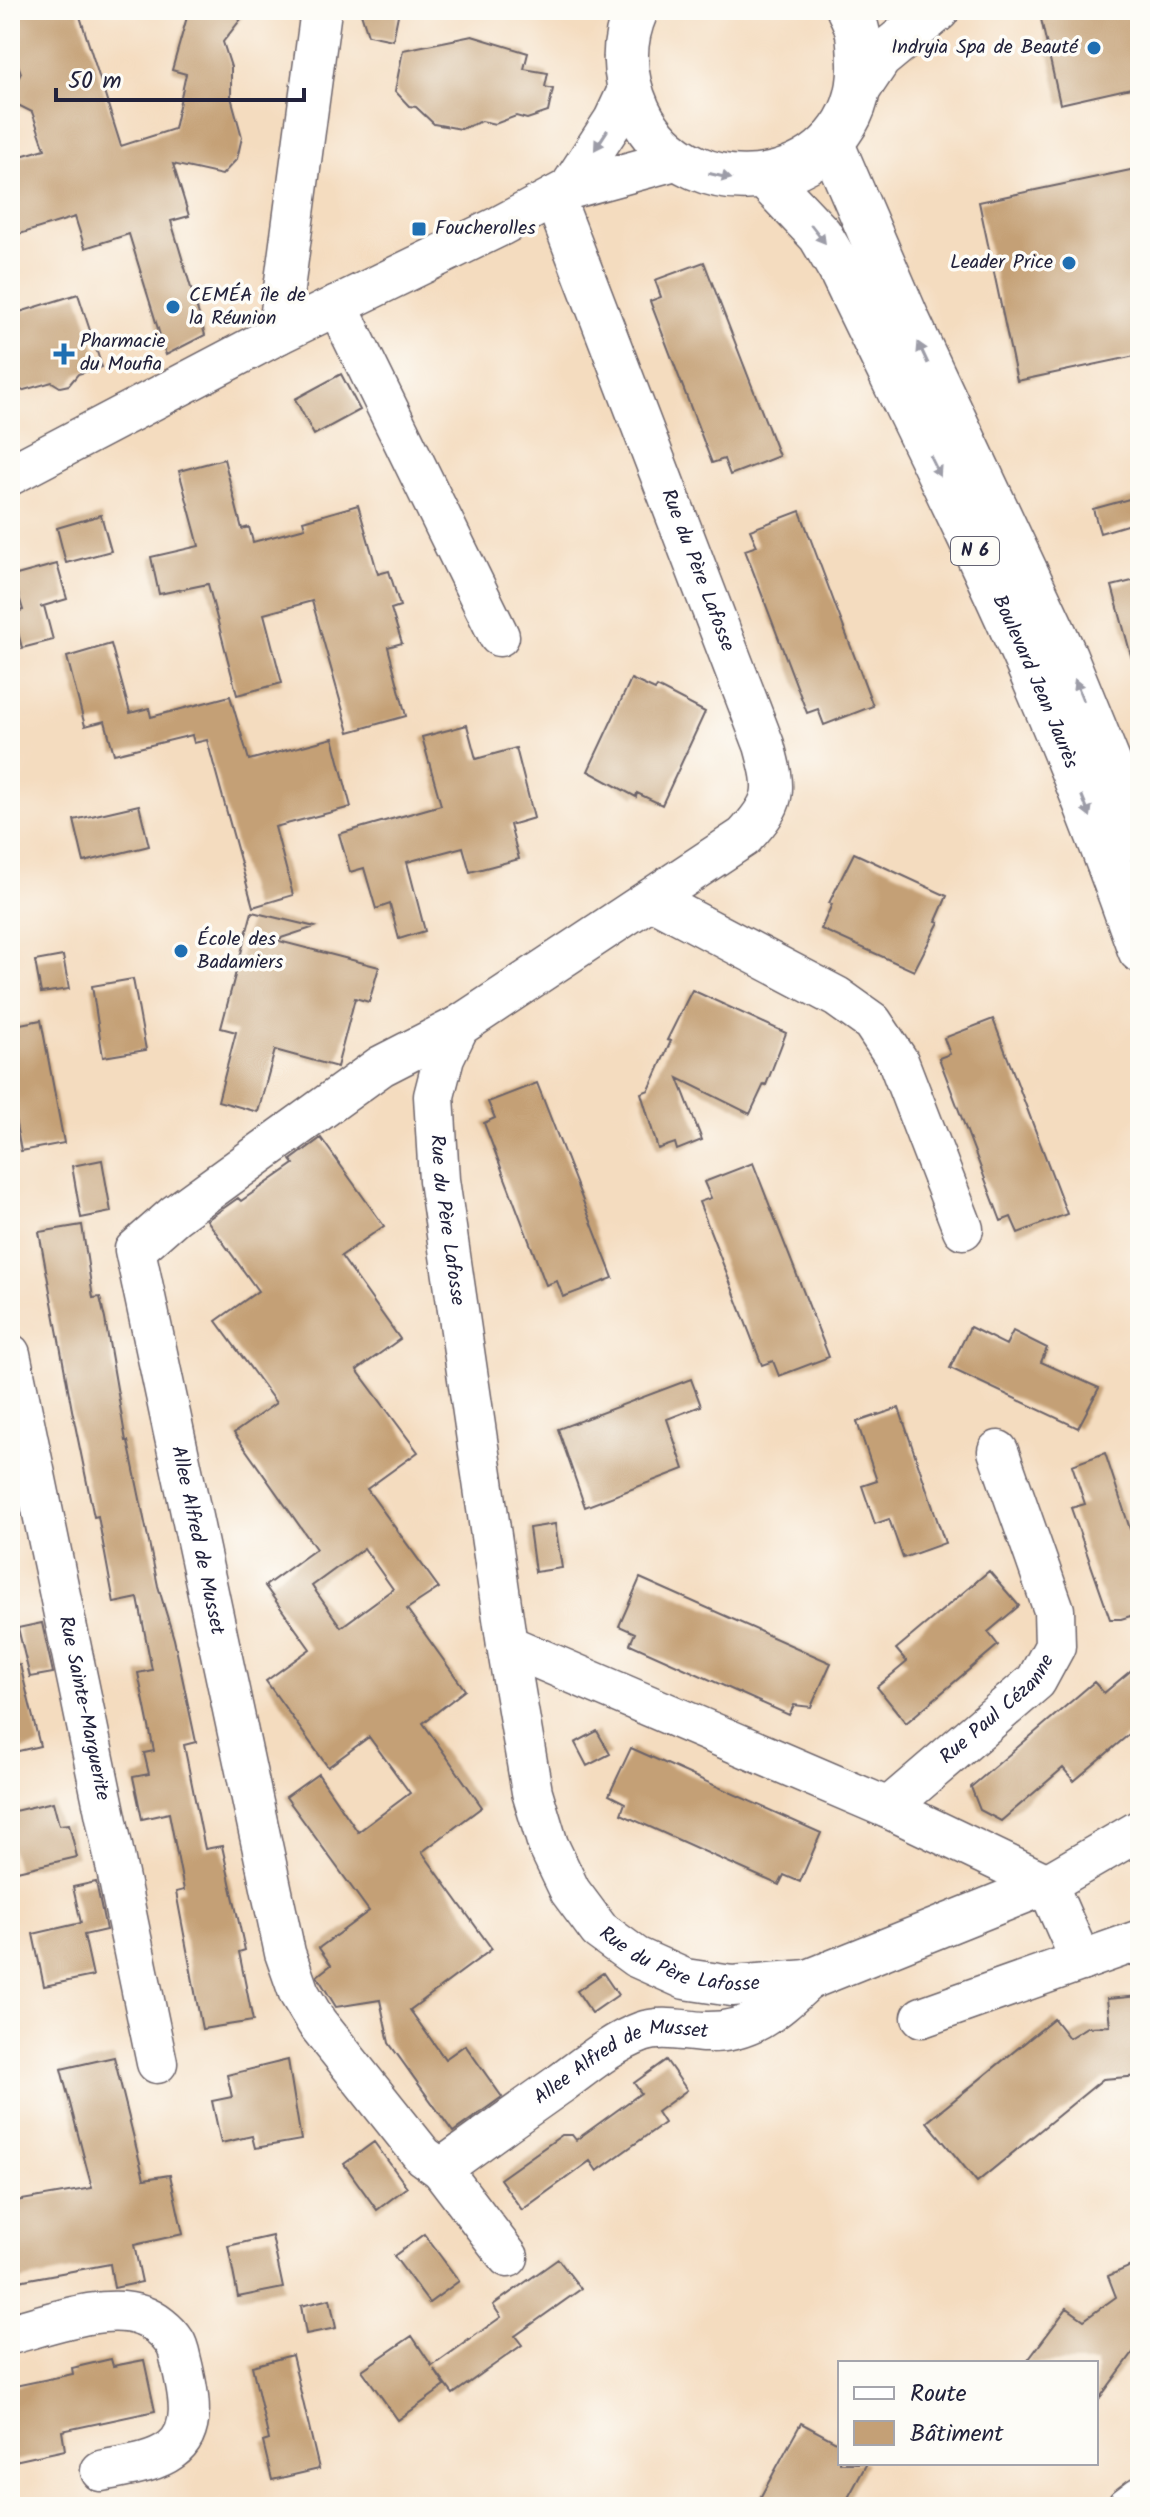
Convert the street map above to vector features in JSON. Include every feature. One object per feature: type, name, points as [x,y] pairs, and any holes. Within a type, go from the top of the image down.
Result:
[{"type":"main road","points":[[636,10],[629,26],[625,57],[629,88],[647,129],[679,159],[706,173],[735,179],[765,177],[800,165],[831,142],[853,109],[861,85],[879,58],[937,10]]},
{"type":"main road","points":[[849,10],[859,28],[861,85]]},
{"type":"main road","name":"Boulevard Jean Jaurès","points":[[831,142],[908,321],[1065,656],[1140,840]]},
{"type":"main road","name":"Boulevard Jean Jaurès","points":[[765,177],[820,235],[840,269],[1039,690],[1093,822],[1140,950]]},
{"type":"street","points":[[278,334],[321,10]]},
{"type":"street","points":[[561,193],[614,120],[629,88]]},
{"type":"street","points":[[10,475],[278,334],[493,230],[561,193],[679,159]]},
{"type":"street","name":"Rue du Père Lafosse","points":[[561,193],[764,745],[772,773],[773,797],[761,818],[744,837],[459,1026],[444,1057],[434,1096],[439,1180],[469,1399],[532,1792],[548,1845],[570,1891],[599,1930],[636,1957],[685,1979],[732,1986],[808,1980],[1047,1884],[1140,1830]]},
{"type":"street","points":[[337,305],[499,636]]},
{"type":"street","points":[[651,899],[837,997],[872,1022],[898,1061],[963,1229]]},
{"type":"street","name":"Allee Alfred de Musset","points":[[459,1026],[381,1066],[175,1215],[135,1250],[285,1953],[299,1993],[317,2023],[423,2156],[441,2169],[508,2257]]},
{"type":"street","name":"Rue Sainte-Marguerite","points":[[10,1354],[157,2063]]},
{"type":"street","name":"Rue Paul Cézanne","points":[[888,1808],[1036,1681],[1055,1646],[1054,1610],[998,1451]]},
{"type":"street","points":[[507,1645],[888,1808],[1047,1884],[1081,1961]]},
{"type":"street","points":[[922,2017],[1140,1940]]},
{"type":"street","name":"Allee Alfred de Musset","points":[[441,2169],[611,2048],[645,2031],[735,2030],[776,2010],[808,1980]]},
{"type":"street","points":[[10,2334],[96,2313],[119,2312],[141,2315],[160,2326],[176,2343],[191,2402],[183,2438],[172,2450],[157,2458],[101,2471]]},
{"type":"street","points":[[1127,2507],[1140,2497]]},
{"type":"building","points":[[10,10],[78,10],[121,146],[174,129],[186,74],[172,70],[189,10],[248,10],[223,42],[231,67],[231,97],[242,137],[237,159],[222,175],[173,164],[189,216],[171,221],[205,335],[166,355],[129,234],[85,248],[75,217],[10,237],[10,159],[45,149],[32,112],[16,104],[10,95],[21,73],[10,42]]},
{"type":"building","points":[[360,10],[399,10],[393,40],[368,35]]},
{"type":"building","name":"Indryia Spa de Beauté","points":[[1039,10],[1140,10],[1140,86],[1060,104]]},
{"type":"building","points":[[472,36],[528,53],[524,69],[548,73],[545,87],[553,89],[548,112],[527,119],[516,116],[495,124],[482,121],[461,129],[434,124],[416,107],[409,106],[395,91],[403,50]]},
{"type":"building","points":[[1140,168],[1140,355],[1017,381],[979,202]]},
{"type":"building","points":[[704,262],[779,456],[730,475],[724,459],[712,463],[650,301],[661,297],[655,280]]},
{"type":"building","points":[[78,294],[102,367],[78,374],[69,385],[60,387],[52,382],[10,394],[10,315]]},
{"type":"building","points":[[341,374],[360,410],[314,435],[295,399]]},
{"type":"building","points":[[224,459],[242,529],[249,527],[253,542],[305,528],[303,521],[358,505],[378,574],[389,571],[400,606],[391,609],[402,643],[388,647],[406,716],[349,732],[312,601],[264,614],[282,683],[237,695],[208,584],[159,594],[151,557],[199,546],[179,471]]},
{"type":"building","points":[[1140,496],[1140,521],[1100,533],[1093,509]]},
{"type":"building","points":[[800,511],[873,706],[824,725],[818,709],[807,713],[745,550],[757,546],[750,530]]},
{"type":"building","points":[[101,515],[111,551],[66,563],[57,528]]},
{"type":"building","points":[[57,564],[67,599],[40,607],[44,606],[53,640],[22,648],[13,613],[23,610],[13,576]]},
{"type":"building","points":[[1140,579],[1140,658],[1132,659],[1112,586]]},
{"type":"building","points":[[111,644],[130,713],[149,708],[151,717],[230,696],[249,760],[333,738],[351,807],[275,827],[293,895],[253,907],[207,740],[194,743],[192,735],[114,754],[105,721],[85,726],[67,657]]},
{"type":"building","points":[[631,679],[655,690],[657,687],[705,712],[662,805],[637,793],[636,797],[588,771]]},
{"type":"building","points":[[467,725],[476,759],[516,748],[534,818],[510,825],[519,859],[470,872],[463,847],[407,862],[425,931],[399,939],[390,904],[376,909],[364,868],[350,872],[339,834],[441,805],[422,737]]},
{"type":"building","points":[[139,805],[149,846],[84,862],[74,820]]},
{"type":"building","points":[[854,853],[947,896],[936,921],[939,922],[914,971],[821,929],[832,904],[829,903]]},
{"type":"building","points":[[252,912],[315,927],[275,940],[379,967],[369,1002],[355,998],[337,1067],[275,1050],[258,1112],[218,1101],[236,1032],[221,1028]]},
{"type":"building","points":[[63,956],[69,989],[41,993],[35,961]]},
{"type":"building","points":[[133,979],[146,1050],[103,1057],[92,986]]},
{"type":"building","points":[[692,990],[786,1033],[766,1085],[750,1114],[678,1078],[702,1140],[677,1150],[675,1143],[658,1149],[641,1093],[649,1090],[671,1041],[667,1040]]},
{"type":"building","points":[[993,1019],[1067,1214],[1018,1233],[1011,1217],[1001,1221],[939,1058],[950,1054],[944,1038]]},
{"type":"building","points":[[41,1020],[64,1143],[21,1151],[10,1093],[10,1026]]},
{"type":"building","points":[[537,1083],[613,1278],[563,1297],[557,1281],[546,1285],[484,1123],[495,1118],[488,1102]]},
{"type":"building","points":[[321,1138],[384,1226],[341,1256],[400,1339],[357,1370],[418,1452],[367,1489],[439,1588],[407,1609],[465,1690],[423,1723],[482,1807],[422,1852],[492,1949],[410,2010],[445,2059],[465,2045],[502,2097],[453,2132],[389,2043],[380,2000],[336,2007],[317,1976],[331,1965],[319,1948],[369,1911],[286,1797],[318,1774],[358,1832],[410,1793],[369,1737],[328,1767],[266,1681],[310,1649],[265,1586],[316,1549],[234,1433],[276,1403],[216,1321],[258,1291],[207,1220],[238,1198],[241,1201],[294,1164],[291,1160]],"holes":[[[364,1548],[393,1589],[341,1627],[312,1586]]]},
{"type":"building","points":[[102,1160],[111,1212],[81,1218],[72,1166]]},
{"type":"building","points":[[753,1163],[829,1357],[779,1376],[773,1361],[762,1365],[699,1202],[711,1198],[704,1182]]},
{"type":"building","points":[[82,1225],[93,1298],[100,1297],[126,1441],[196,1742],[184,1745],[205,1849],[222,1846],[245,1950],[239,1952],[253,2021],[202,2029],[176,1892],[184,1890],[169,1813],[142,1819],[133,1777],[149,1774],[144,1753],[154,1751],[138,1673],[152,1670],[138,1598],[114,1603],[98,1516],[94,1517],[72,1410],[39,1232]]},
{"type":"building","points":[[970,1327],[1006,1345],[1013,1331],[1047,1348],[1041,1362],[1099,1388],[1078,1428],[950,1368]]},
{"type":"building","points":[[691,1379],[701,1406],[667,1419],[684,1469],[585,1507],[558,1429]]},
{"type":"building","points":[[899,1408],[945,1543],[903,1558],[889,1519],[875,1524],[862,1486],[877,1481],[857,1422]]},
{"type":"building","points":[[1105,1453],[1130,1529],[1140,1525],[1140,1613],[1121,1619],[1110,1619],[1071,1508],[1085,1504],[1072,1465]]},
{"type":"building","points":[[555,1524],[562,1568],[535,1572],[529,1528]]},
{"type":"building","points":[[989,1571],[1019,1606],[988,1632],[998,1645],[906,1723],[877,1687],[907,1662],[896,1649]]},
{"type":"building","points":[[640,1578],[831,1663],[811,1707],[794,1705],[789,1715],[630,1644],[635,1633],[619,1626]]},
{"type":"building","points":[[42,1623],[53,1673],[30,1677],[18,1628]]},
{"type":"building","points":[[1140,1663],[1140,1725],[1074,1781],[1063,1768],[1001,1821],[980,1810],[971,1787],[1094,1682],[1104,1693]]},
{"type":"building","points":[[20,1665],[40,1746],[10,1753],[10,1666]]},
{"type":"building","points":[[597,1731],[610,1754],[587,1766],[575,1743]]},
{"type":"building","points":[[631,1748],[821,1833],[800,1882],[784,1875],[779,1885],[621,1814],[625,1803],[609,1795]]},
{"type":"building","points":[[53,1802],[59,1825],[69,1824],[77,1857],[17,1871],[10,1841],[10,1812]]},
{"type":"building","points":[[96,1882],[106,1930],[84,1935],[93,1976],[44,1986],[33,1934],[81,1923],[73,1887]]},
{"type":"building","points":[[603,1973],[618,1995],[592,2013],[577,1991]]},
{"type":"building","points":[[1140,1996],[1140,2076],[1103,2079],[977,2182],[927,2122],[1054,2019],[1069,2038],[1087,2027],[1110,2026],[1107,1999]]},
{"type":"building","points":[[114,2057],[144,2179],[170,2175],[183,2234],[134,2245],[142,2282],[114,2288],[110,2264],[13,2282],[10,2202],[92,2188],[61,2069]]},
{"type":"building","points":[[288,2060],[301,2140],[255,2148],[252,2136],[221,2143],[212,2101],[232,2097],[227,2075]]},
{"type":"building","points":[[666,2060],[687,2090],[657,2112],[664,2123],[597,2171],[590,2161],[522,2210],[500,2179],[562,2135],[572,2135],[576,2140],[641,2093],[634,2083]]},
{"type":"building","points":[[374,2142],[407,2187],[377,2210],[344,2164]]},
{"type":"building","points":[[424,2234],[459,2281],[429,2303],[394,2256]]},
{"type":"building","points":[[272,2236],[283,2288],[238,2297],[228,2246]]},
{"type":"building","points":[[558,2259],[581,2289],[515,2336],[522,2345],[453,2394],[434,2369],[445,2386],[398,2420],[362,2370],[412,2336],[432,2366],[501,2317],[493,2305]]},
{"type":"building","points":[[1140,2262],[1140,2351],[1135,2350],[1098,2400],[1098,2361],[1027,2361],[1067,2308],[1084,2320],[1116,2297],[1108,2276]]},
{"type":"building","points":[[330,2299],[336,2328],[306,2334],[301,2306]]},
{"type":"building","points":[[292,2355],[319,2469],[272,2480],[263,2442],[269,2440],[252,2366]]},
{"type":"building","points":[[111,2359],[113,2366],[144,2360],[155,2411],[62,2431],[65,2450],[10,2462],[10,2387],[73,2374],[72,2368]]},
{"type":"building","points":[[801,2423],[838,2443],[838,2465],[866,2465],[843,2507],[755,2507]]},
{"type":"place","name":"Indryia Spa de Beauté","points":[[1094,48]]},
{"type":"place","name":"Foucherolles","points":[[419,229]]},
{"type":"place","name":"Leader Price","points":[[1069,263]]},
{"type":"place","name":"CEMÉA île de la Réunion","points":[[173,307]]},
{"type":"place","name":"Pharmacie du Moufia","points":[[64,354]]},
{"type":"place","name":"École des Badamiers","points":[[181,951]]}]
